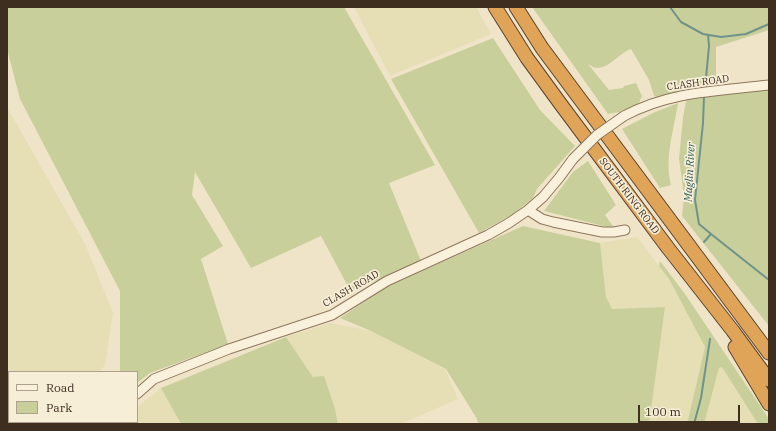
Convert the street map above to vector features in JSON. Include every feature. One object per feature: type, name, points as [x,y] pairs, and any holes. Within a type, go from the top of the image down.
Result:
[{"type":"highway","name":"SOUTH RING ROAD","points":[[495,7],[532,64],[668,248],[769,380]]},
{"type":"highway","name":"SOUTH RING ROAD","points":[[516,7],[542,48],[685,239]]},
{"type":"highway","points":[[685,239],[709,265],[769,340]]},
{"type":"highway","points":[[685,239],[769,352]]},
{"type":"highway","points":[[668,248],[742,357],[769,404]]},
{"type":"street","name":"CLASH ROAD","points":[[138,393],[154,379],[208,357],[332,315],[387,281],[488,235],[528,210],[552,187],[573,159],[597,135],[624,116],[650,104],[677,96],[769,85]]},
{"type":"street","points":[[528,210],[542,219],[567,225],[602,232],[625,230]]},
{"type":"shaded area","points":[[354,7],[476,7],[491,34],[390,76]]},
{"type":"shaded area","points":[[7,107],[85,244],[113,313],[105,365],[100,371],[8,371],[8,423],[56,423],[7,424]]},
{"type":"shaded area","points":[[637,237],[669,279],[705,347],[687,424],[648,424],[665,307],[612,309],[606,297],[600,243]]},
{"type":"shaded area","points":[[331,323],[371,331],[445,369],[458,399],[401,424],[338,424],[335,409],[286,337]]},
{"type":"shaded area","points":[[722,366],[758,424],[704,424],[719,368]]},
{"type":"shaded area","points":[[161,388],[181,424],[115,424],[138,423],[138,406]]},
{"type":"green space","points":[[7,7],[344,7],[435,165],[389,183],[421,261],[351,292],[321,236],[251,268],[195,172],[192,195],[223,246],[201,259],[228,344],[150,373],[138,382],[138,371],[120,371],[120,291],[20,99],[7,49]]},
{"type":"green space","points":[[532,7],[769,7],[769,30],[716,47],[716,87],[685,91],[658,98],[654,96],[649,80],[631,49],[606,66],[596,68],[588,64],[609,90],[623,88],[624,86],[636,83],[642,96],[639,103],[620,112],[608,114]]},
{"type":"green space","points":[[493,38],[540,110],[575,146],[537,189],[533,198],[513,214],[479,233],[391,79]]},
{"type":"green space","points":[[769,89],[769,326],[682,216],[684,196],[679,159],[683,117],[687,97]]},
{"type":"green space","points":[[678,103],[669,154],[669,175],[671,185],[660,188],[622,129],[653,113]]},
{"type":"green space","points":[[588,161],[616,205],[605,215],[615,229],[544,211],[573,172]]},
{"type":"green space","points":[[523,226],[600,243],[606,297],[612,309],[665,307],[649,424],[478,424],[477,419],[446,369],[371,331],[340,318],[386,287]]},
{"type":"green space","points":[[660,261],[685,294],[767,416],[769,419],[769,424],[758,424],[722,367],[719,368],[704,424],[687,424],[705,347],[669,279],[659,266]]},
{"type":"green space","points":[[286,337],[313,377],[324,376],[335,409],[338,424],[181,424],[161,388]]},
{"type":"waterway","points":[[670,7],[681,22],[703,34],[721,37],[746,34],[769,24]]},
{"type":"waterway","name":"Maglin River","points":[[705,89],[709,46],[708,35]]},
{"type":"waterway","name":"Maglin River","points":[[704,96],[703,123],[695,200],[699,224],[711,234],[704,242]]},
{"type":"waterway","points":[[711,234],[769,280]]},
{"type":"waterway","name":"Maglin River","points":[[694,424],[701,398],[710,339]]}]
